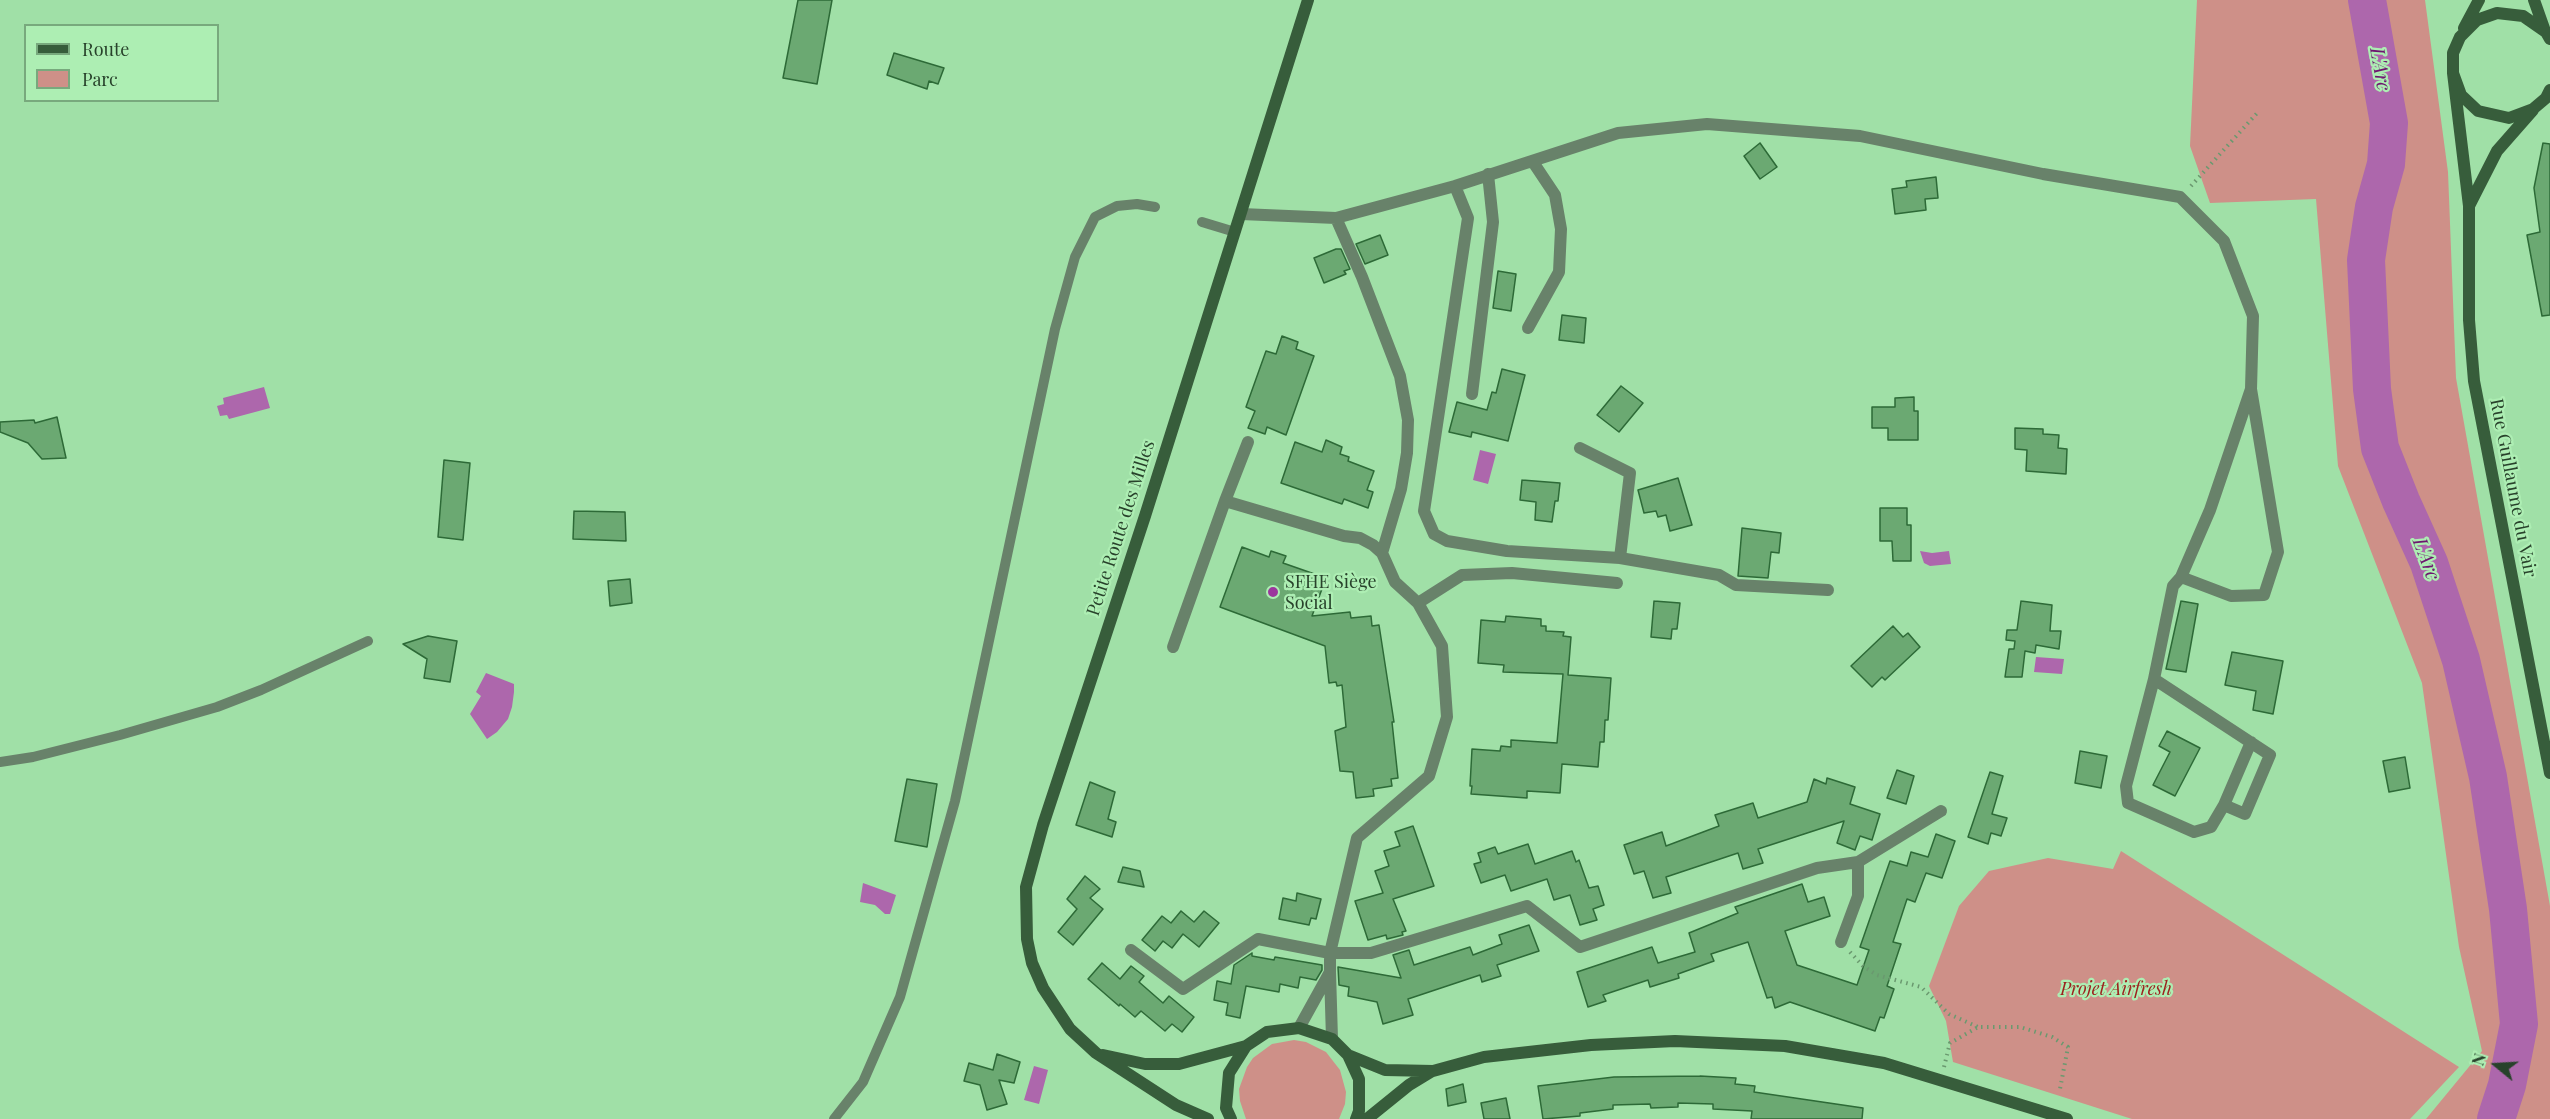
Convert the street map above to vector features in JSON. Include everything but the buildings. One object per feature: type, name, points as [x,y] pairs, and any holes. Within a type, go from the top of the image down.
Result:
[{"type":"main road","name":"Petite Route des Milles","points":[[1208,1119],[1176,1105],[1096,1053],[1070,1029],[1043,988],[1032,963],[1026,939],[1026,887],[1043,825],[1308,0]]},
{"type":"main road","points":[[2460,37],[2479,0]]},
{"type":"main road","points":[[2534,0],[2549,36]]},
{"type":"main road","points":[[2460,37],[2478,20],[2497,13],[2523,15],[2549,36]]},
{"type":"main road","name":"Rue Guillaume du Vair","points":[[2460,37],[2453,53],[2452,73],[2469,206],[2469,320],[2474,381],[2550,773]]},
{"type":"main road","points":[[2452,73],[2461,95],[2478,111],[2509,118],[2533,109]]},
{"type":"main road","name":"Rue Guillaume du Vair","points":[[2469,206],[2497,151],[2533,109],[2546,98],[2550,90]]},
{"type":"main road","points":[[1096,1053],[1145,1064],[1179,1064],[1246,1046],[1267,1032],[1299,1028],[1332,1039],[1348,1055],[1359,1079],[1359,1111],[1356,1119]]},
{"type":"main road","points":[[1367,1119],[1409,1085],[1433,1071],[1484,1057],[1591,1045],[1675,1041],[1785,1046],[1830,1052],[1884,1063],[2067,1119]]},
{"type":"main road","points":[[1231,1119],[1226,1108],[1229,1073],[1246,1046]]},
{"type":"main road","points":[[1348,1055],[1385,1070],[1433,1071]]},
{"type":"street","points":[[1241,214],[1336,218],[1455,186],[1618,133],[1707,124],[1860,136],[2043,174],[2180,197],[2224,241],[2253,316],[2252,389],[2278,552],[2264,595],[2230,596],[2181,577]]},
{"type":"street","points":[[1528,328],[1559,272],[1561,229],[1555,195],[1533,162]]},
{"type":"street","points":[[1472,394],[1493,222],[1488,174]]},
{"type":"street","points":[[1455,186],[1468,218],[1424,511],[1434,534],[1447,541],[1507,551],[1620,558],[1719,575],[1736,585],[1828,590]]},
{"type":"street","points":[[1336,218],[1362,277],[1400,376],[1408,420],[1407,453],[1401,489],[1382,553]]},
{"type":"street","points":[[2251,742],[2224,805],[2211,826],[2194,832],[2128,803],[2126,786],[2154,679],[2173,586],[2181,577],[2210,510],[2252,389]]},
{"type":"street","points":[[1173,647],[1248,442]]},
{"type":"street","points":[[1580,448],[1630,473],[1620,558]]},
{"type":"street","points":[[1225,501],[1344,536],[1360,538],[1373,545],[1382,553],[1395,582],[1418,603],[1442,646],[1447,717],[1429,776],[1357,838],[1330,953],[1332,1039]]},
{"type":"street","points":[[1418,603],[1462,575],[1512,573],[1617,583]]},
{"type":"street","points":[[2154,679],[2270,755],[2245,814],[2224,805]]},
{"type":"street","points":[[1131,950],[1183,989],[1258,939],[1330,953],[1371,953],[1527,906],[1580,947],[1817,868],[1858,862],[1941,811]]},
{"type":"street","points":[[1841,942],[1857,896],[1858,862]]},
{"type":"street","points":[[1299,1028],[1330,972]]},
{"type":"lane","points":[[834,1119],[862,1082],[900,998],[955,801],[1055,329],[1075,257],[1095,216],[1117,206],[1137,204],[1155,207]]},
{"type":"lane","points":[[1202,222],[1235,232]]},
{"type":"lane","points":[[0,762],[33,757],[218,707],[368,641]]},
{"type":"path","points":[[2180,197],[2259,111]]},
{"type":"path","points":[[1841,942],[1863,966],[1877,975],[1922,987],[1949,1014],[1978,1027],[2020,1027],[2052,1037],[2068,1047],[2060,1089]]},
{"type":"path","points":[[1941,1080],[1950,1043],[1978,1027]]},
{"type":"green space","points":[[2197,0],[2425,0],[2448,172],[2456,378],[2550,906],[2550,1119],[2426,1119],[2482,1051],[2459,947],[2422,683],[2338,466],[2316,199],[2210,203],[2190,146]]},
{"type":"green space","name":"Projet Airfresh","points":[[2121,851],[2459,1067],[2410,1119],[2132,1119],[1953,1062],[1946,1021],[1929,986],[1959,906],[1989,871],[2048,858],[2113,869]]},
{"type":"green space","points":[[1294,1040],[1306,1042],[1326,1052],[1340,1070],[1346,1092],[1345,1104],[1339,1119],[1246,1119],[1239,1089],[1247,1067],[1253,1058],[1272,1044]]},
{"type":"shaded area","points":[[264,387],[270,408],[229,419],[227,415],[220,416],[217,406],[224,404],[223,398]]},
{"type":"shaded area","points":[[1480,450],[1496,454],[1488,484],[1473,480]]},
{"type":"shaded area","points":[[1920,551],[1932,553],[1949,551],[1951,564],[1930,566],[1924,563]]},
{"type":"shaded area","points":[[2036,657],[2064,659],[2062,674],[2034,672]]},
{"type":"shaded area","points":[[486,673],[514,684],[512,707],[508,719],[497,732],[487,739],[470,714],[481,696],[476,692]]},
{"type":"shaded area","points":[[863,883],[896,895],[890,914],[885,914],[875,905],[860,902]]},
{"type":"shaded area","points":[[1034,1066],[1048,1070],[1039,1104],[1024,1100]]},
{"type":"waterway","name":"L'Arc","points":[[2367,0],[2389,123],[2386,164],[2374,207],[2366,260],[2372,389],[2380,448],[2429,563],[2461,660],[2488,777],[2508,909],[2519,1024],[2507,1085],[2496,1119]]},
{"type":"place","name":"SFHE Siège Social","points":[[1273,592]]}]
